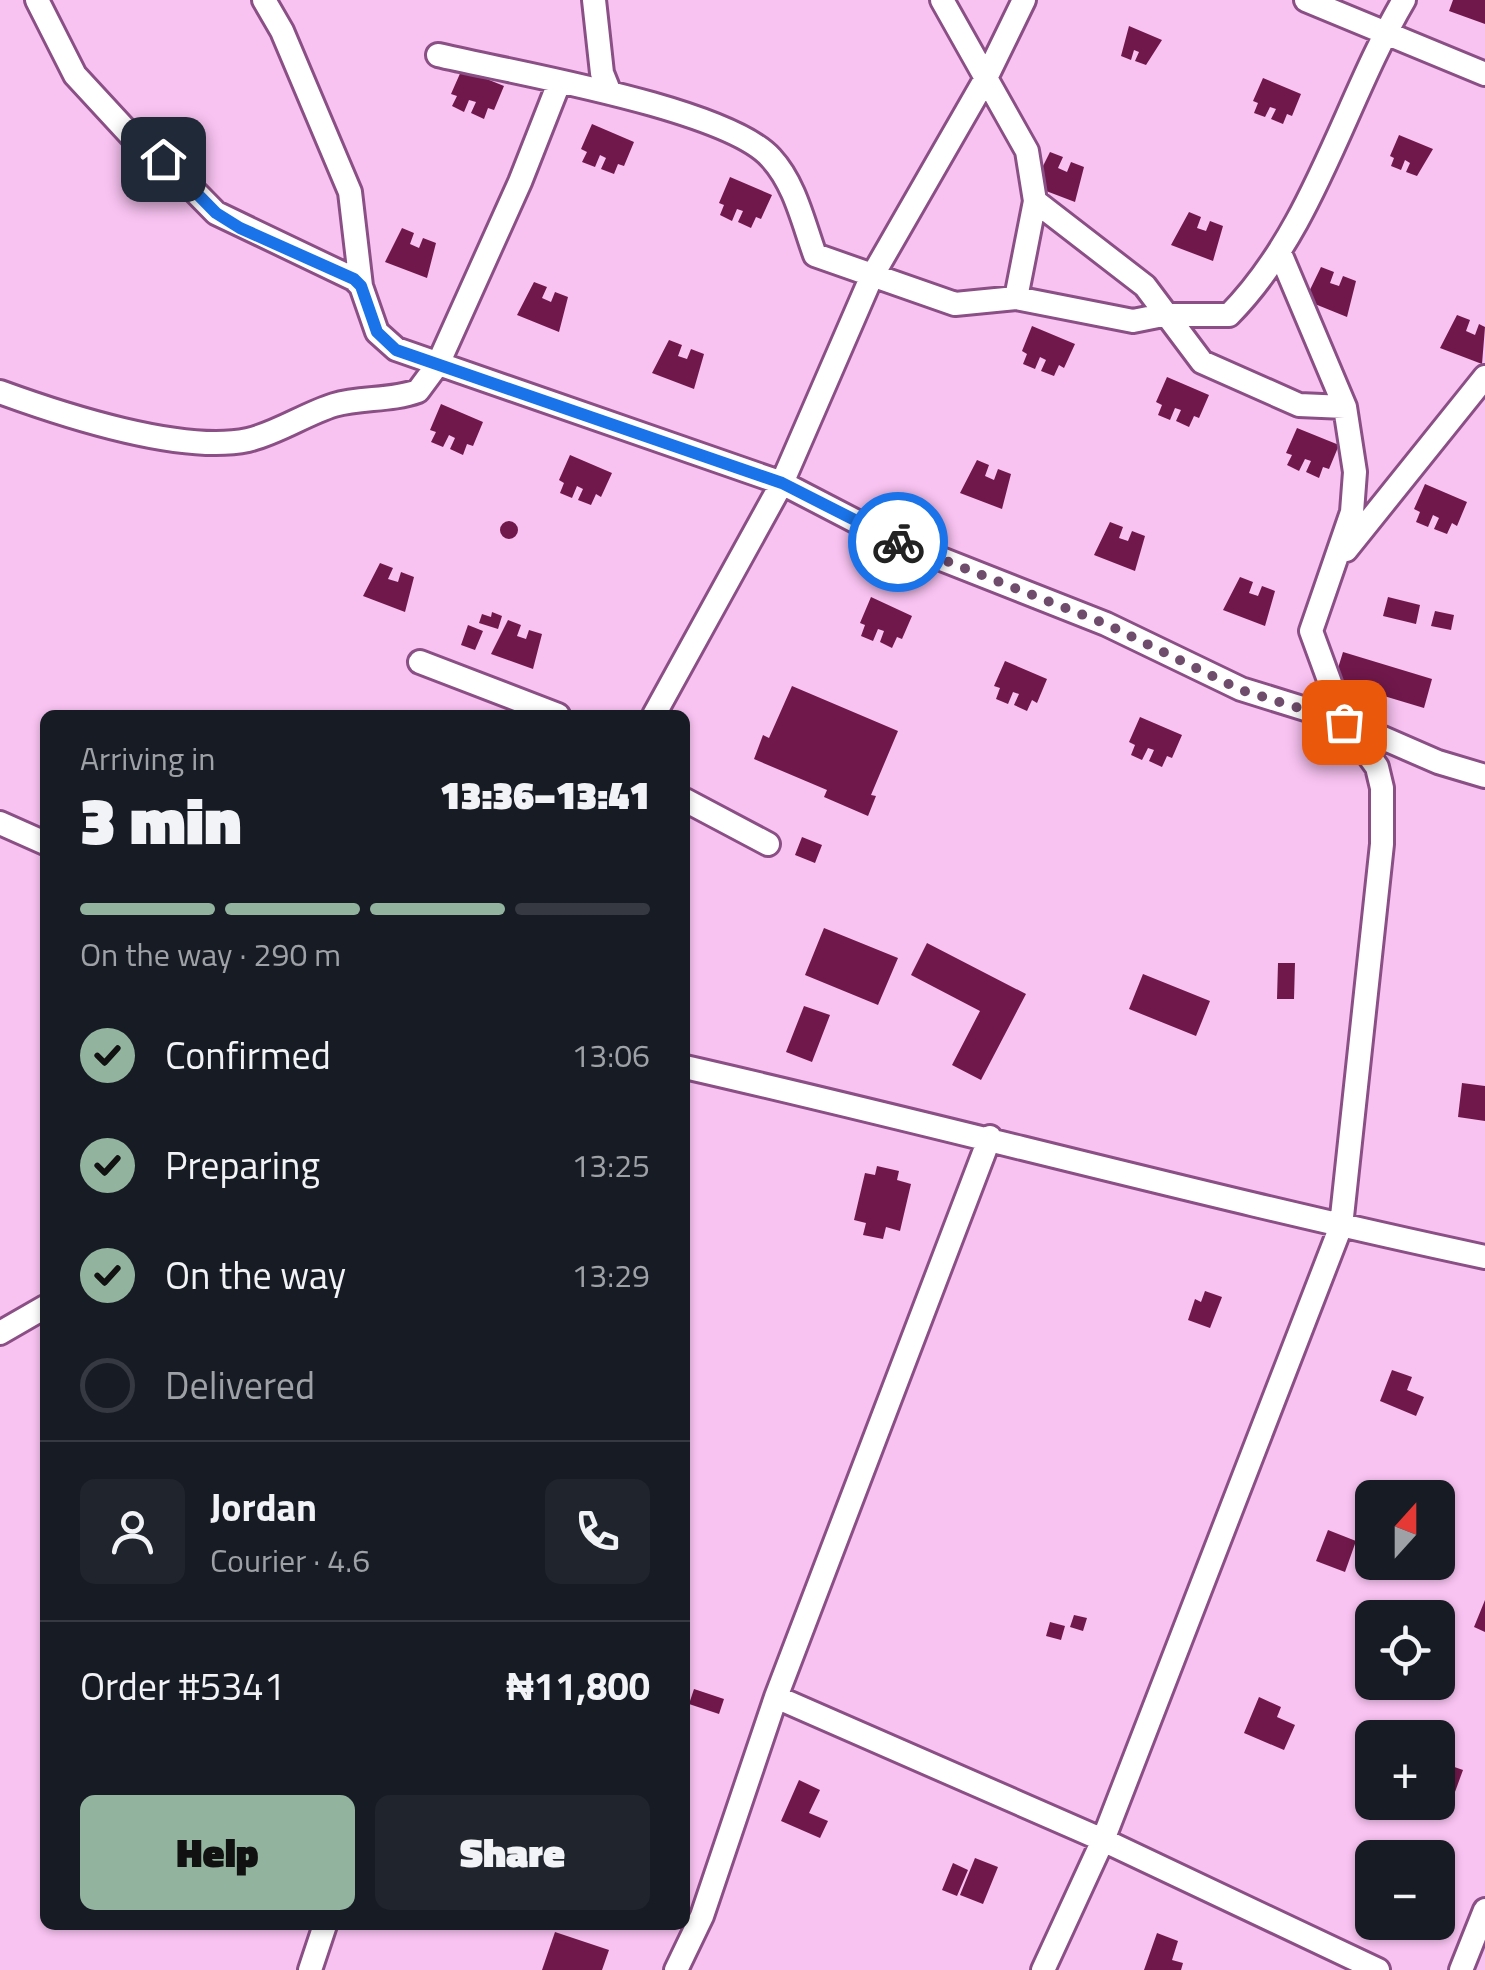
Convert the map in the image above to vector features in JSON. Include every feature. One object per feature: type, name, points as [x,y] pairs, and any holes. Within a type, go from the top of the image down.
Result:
[{"type":"street","points":[[37,0],[75,74],[134,140],[163,159],[216,213],[240,228],[344,272],[361,286]]},
{"type":"street","points":[[264,0],[282,31],[350,192],[361,286],[377,332],[396,350],[782,483],[888,538],[1106,624],[1241,690],[1344,722],[1438,762],[1485,776]]},
{"type":"street","points":[[594,0],[602,73],[610,93]]},
{"type":"street","points":[[942,0],[1027,151],[1035,201],[1016,298]]},
{"type":"street","points":[[657,710],[782,483],[871,278],[986,78],[1024,0]]},
{"type":"street","points":[[1306,0],[1387,30],[1485,74]]},
{"type":"street","points":[[438,55],[610,93],[750,140],[788,180],[815,255],[871,278],[955,304],[1016,298],[1133,321],[1162,314],[1229,315],[1280,253],[1404,0]]},
{"type":"street","points":[[0,392],[80,419],[146,434],[225,442],[250,440],[336,405],[418,391],[438,364],[520,182],[559,84]]},
{"type":"street","points":[[1035,201],[1145,286],[1162,314],[1202,362],[1299,405],[1345,407]]},
{"type":"street","points":[[1044,1970],[1103,1840],[1340,1226],[1382,844],[1382,788],[1378,766],[1344,722],[1311,631],[1352,512],[1354,489],[1345,407],[1280,253]]},
{"type":"street","points":[[1331,568],[1485,377]]},
{"type":"street","points":[[420,662],[545,710]]},
{"type":"street","points":[[690,803],[768,844]]},
{"type":"street","points":[[0,823],[40,840]]},
{"type":"street","points":[[690,1068],[990,1137],[1340,1226],[1485,1256]]},
{"type":"street","points":[[676,1970],[702,1916],[776,1696],[990,1137]]},
{"type":"street","points":[[0,1333],[40,1310]]},
{"type":"street","points":[[776,1696],[1103,1840],[1378,1970]]},
{"type":"street","points":[[1461,1970],[1485,1910]]},
{"type":"street","points":[[310,1970],[324,1930]]},
{"type":"building","points":[[1453,0],[1485,0],[1485,24],[1449,11]]},
{"type":"building","points":[[1129,26],[1162,40],[1146,65],[1135,61],[1139,52],[1134,50],[1131,60],[1121,56]]},
{"type":"building","points":[[462,69],[504,86],[494,110],[488,108],[484,119],[471,113],[476,102],[469,100],[464,112],[452,106],[457,96],[451,94]]},
{"type":"building","points":[[1263,78],[1301,94],[1292,116],[1287,114],[1283,124],[1271,119],[1276,109],[1270,107],[1265,117],[1254,113],[1258,103],[1253,101]]},
{"type":"building","points":[[592,124],[634,142],[624,166],[618,164],[614,174],[601,169],[606,158],[600,155],[595,167],[582,162],[587,152],[581,149]]},
{"type":"building","points":[[1399,135],[1433,149],[1417,176],[1406,172],[1410,163],[1405,160],[1401,170],[1391,166],[1394,158],[1390,156]]},
{"type":"building","points":[[1050,152],[1063,157],[1058,168],[1067,172],[1071,162],[1084,167],[1075,202],[1033,186]]},
{"type":"building","points":[[730,177],[772,195],[761,219],[756,217],[751,228],[738,222],[743,211],[737,209],[732,221],[720,215],[724,205],[719,203]]},
{"type":"building","points":[[1189,212],[1201,217],[1197,228],[1206,231],[1210,221],[1223,226],[1213,261],[1171,245]]},
{"type":"building","points":[[402,228],[414,233],[410,244],[419,248],[423,238],[436,243],[427,278],[385,262]]},
{"type":"building","points":[[1321,267],[1334,272],[1330,283],[1339,286],[1343,276],[1356,281],[1347,317],[1305,300]]},
{"type":"building","points":[[534,282],[547,287],[542,298],[551,302],[555,292],[568,297],[559,332],[517,315]]},
{"type":"building","points":[[1457,315],[1470,320],[1466,331],[1475,335],[1479,324],[1485,327],[1482,364],[1440,348]]},
{"type":"building","points":[[1032,326],[1075,344],[1064,368],[1059,365],[1054,376],[1041,371],[1046,360],[1040,357],[1035,369],[1023,364],[1027,354],[1022,351]]},
{"type":"building","points":[[669,340],[682,345],[678,356],[687,359],[691,349],[704,354],[694,389],[652,373]]},
{"type":"building","points":[[1167,377],[1209,395],[1199,418],[1194,416],[1189,427],[1176,421],[1181,410],[1175,408],[1170,420],[1158,415],[1162,405],[1156,402]]},
{"type":"building","points":[[441,404],[483,422],[473,446],[467,444],[463,455],[450,449],[455,438],[449,435],[443,447],[431,442],[436,432],[430,430]]},
{"type":"building","points":[[1297,428],[1339,445],[1329,469],[1323,467],[1319,478],[1306,472],[1311,461],[1305,459],[1299,471],[1287,465],[1292,455],[1286,453]]},
{"type":"building","points":[[570,455],[612,473],[601,497],[596,494],[591,505],[578,500],[583,489],[577,486],[572,498],[560,493],[564,483],[559,480]]},
{"type":"building","points":[[977,460],[989,465],[985,476],[994,480],[998,469],[1011,474],[1002,509],[960,493]]},
{"type":"building","points":[[1425,484],[1467,502],[1457,526],[1452,523],[1447,534],[1434,529],[1439,518],[1433,515],[1428,527],[1416,522],[1420,512],[1414,509]]},
{"type":"building","points":[[509,521],[518,530],[509,539],[500,530]]},
{"type":"building","points":[[1110,522],[1123,527],[1119,538],[1128,541],[1132,531],[1145,536],[1135,571],[1094,555]]},
{"type":"building","points":[[380,563],[393,568],[388,579],[398,582],[401,572],[414,577],[405,612],[363,596]]},
{"type":"building","points":[[1240,577],[1253,582],[1249,593],[1258,596],[1262,586],[1275,591],[1265,626],[1223,610]]},
{"type":"building","points":[[871,597],[912,616],[902,639],[897,637],[892,648],[880,642],[884,631],[878,629],[873,641],[861,636],[865,625],[860,623]]},
{"type":"building","points":[[1388,597],[1420,605],[1416,624],[1383,616]]},
{"type":"building","points":[[1435,611],[1454,615],[1451,630],[1431,626]]},
{"type":"building","points":[[492,612],[502,616],[498,629],[479,623],[482,614],[491,617]]},
{"type":"building","points":[[508,620],[521,625],[517,636],[526,639],[529,630],[542,634],[533,669],[491,654]]},
{"type":"building","points":[[468,625],[483,631],[475,650],[461,645]]},
{"type":"building","points":[[1343,652],[1432,679],[1424,708],[1334,681]]},
{"type":"building","points":[[1005,661],[1047,679],[1037,703],[1032,700],[1027,711],[1014,705],[1019,694],[1013,692],[1008,704],[996,699],[1000,688],[994,686]]},
{"type":"building","points":[[792,686],[898,731],[871,795],[876,796],[868,816],[824,797],[827,790],[754,759],[763,735],[769,738]]},
{"type":"building","points":[[1140,717],[1182,735],[1172,758],[1167,756],[1162,767],[1149,761],[1154,750],[1148,748],[1142,760],[1131,755],[1135,745],[1129,742]]},
{"type":"building","points":[[802,837],[822,845],[815,863],[795,855]]},
{"type":"building","points":[[824,928],[898,958],[878,1005],[805,975]]},
{"type":"building","points":[[927,943],[1026,994],[981,1080],[952,1065],[980,1011],[911,975]]},
{"type":"building","points":[[1278,963],[1295,963],[1294,999],[1277,999]]},
{"type":"building","points":[[1143,974],[1210,1001],[1196,1036],[1129,1009]]},
{"type":"building","points":[[804,1006],[830,1015],[812,1062],[786,1052]]},
{"type":"building","points":[[1462,1083],[1485,1086],[1485,1121],[1458,1117]]},
{"type":"building","points":[[877,1166],[899,1171],[897,1180],[911,1184],[900,1231],[886,1227],[883,1239],[863,1235],[866,1223],[854,1220],[865,1173],[875,1175]]},
{"type":"building","points":[[1205,1291],[1222,1297],[1210,1328],[1188,1320],[1195,1299],[1201,1302]]},
{"type":"building","points":[[1392,1370],[1412,1377],[1407,1390],[1424,1397],[1416,1416],[1380,1401]]},
{"type":"building","points":[[1328,1530],[1355,1541],[1345,1572],[1316,1561]]},
{"type":"building","points":[[1485,1600],[1485,1632],[1474,1627]]},
{"type":"building","points":[[1074,1615],[1087,1618],[1083,1631],[1070,1627]]},
{"type":"building","points":[[1050,1622],[1065,1626],[1061,1640],[1046,1636]]},
{"type":"building","points":[[694,1689],[724,1699],[719,1714],[690,1704]]},
{"type":"building","points":[[1259,1697],[1281,1707],[1277,1717],[1295,1725],[1284,1750],[1244,1733]]},
{"type":"building","points":[[1455,1767],[1463,1770],[1455,1792]]},
{"type":"building","points":[[799,1780],[820,1790],[809,1813],[828,1821],[820,1838],[781,1821]]},
{"type":"building","points":[[975,1858],[998,1867],[983,1904],[960,1895]]},
{"type":"building","points":[[953,1863],[968,1870],[957,1896],[942,1890]]},
{"type":"building","points":[[555,1932],[609,1950],[602,1970],[542,1970]]},
{"type":"building","points":[[1157,1933],[1178,1941],[1172,1960],[1183,1963],[1181,1970],[1144,1970]]},
{"type":"way so far","points":[[898,542],[1106,624],[1241,690],[1344,722]]},
{"type":"route","points":[[163,159],[216,213],[240,228],[354,279],[361,286],[377,332],[396,350],[782,483],[898,542]]}]
